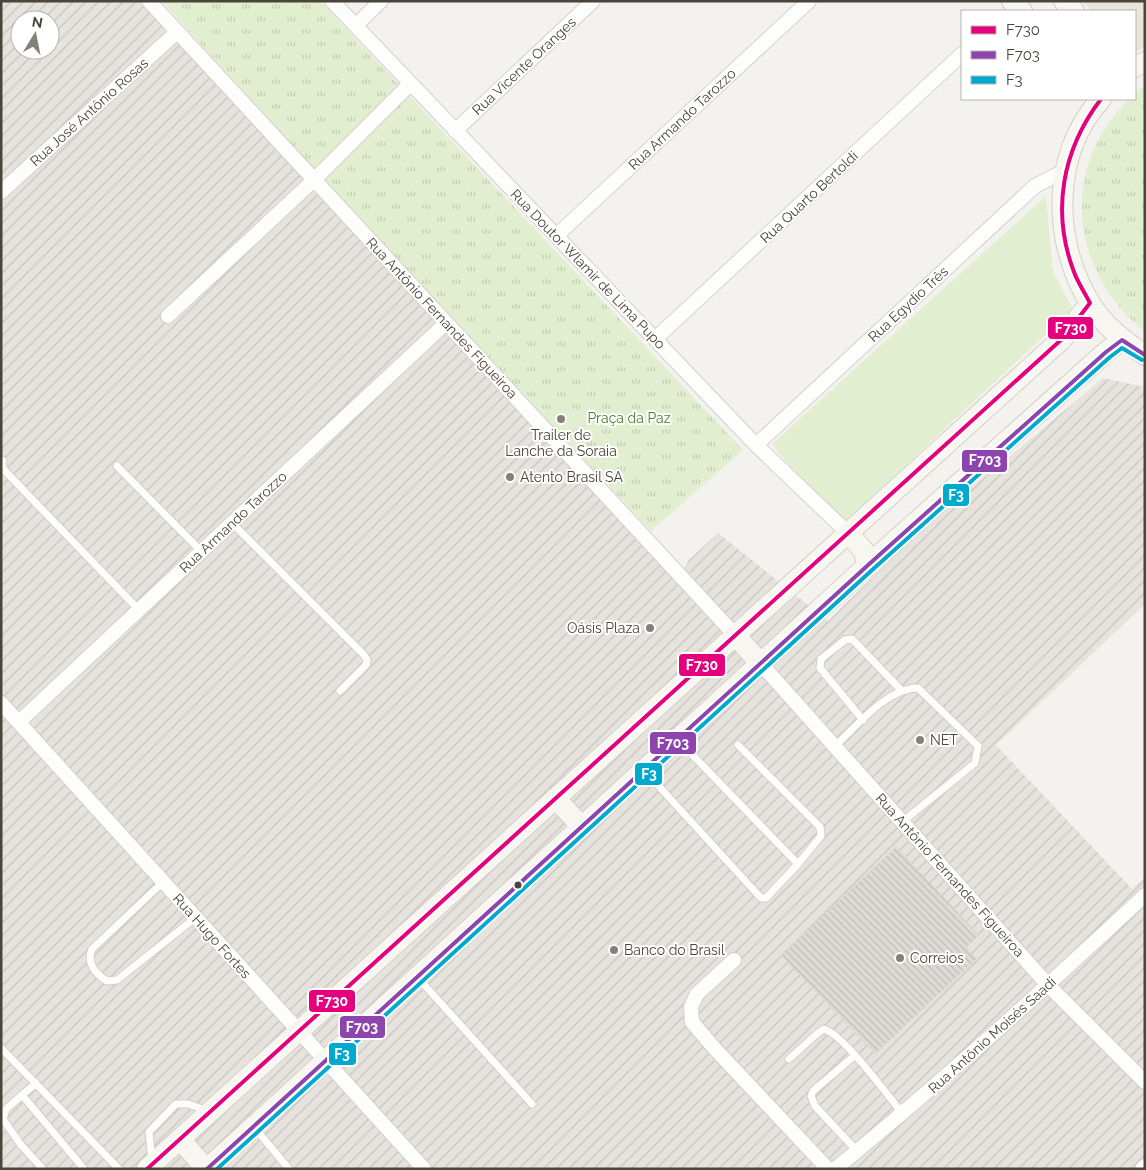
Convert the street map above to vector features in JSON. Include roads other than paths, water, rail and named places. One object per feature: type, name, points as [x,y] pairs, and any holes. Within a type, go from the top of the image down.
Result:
[{"type":"main road","points":[[1064,1],[1073,10]]},
{"type":"main road","points":[[1098,100],[1073,146],[1066,170],[1061,204],[1064,239],[1074,272],[1090,303],[1122,340],[1145,355]]},
{"type":"main road","points":[[150,1166],[1062,339],[1090,303]]},
{"type":"main road","points":[[180,1139],[207,1169],[867,566],[1106,352],[1122,340]]},
{"type":"main road","points":[[848,533],[864,551],[867,566]]},
{"type":"main road","points":[[735,635],[761,664]]},
{"type":"main road","points":[[555,798],[582,827]]},
{"type":"street","name":"Rua Antônio Fernandes Figueiroa","points":[[149,1],[315,178],[446,323],[735,635]]},
{"type":"street","name":"Rua Doutor Wlamir de Lima Pupo","points":[[332,1],[756,445],[848,533]]},
{"type":"street","points":[[356,25],[381,1]]},
{"type":"street","name":"Rua Vicente Oranges","points":[[455,131],[594,1]]},
{"type":"street","name":"Rua Armando Tarozzo","points":[[556,236],[809,1]]},
{"type":"street","name":"Rua José Antônio Rosas","points":[[1,192],[177,32]]},
{"type":"street","name":"Rua Quarto Bertoldi","points":[[655,339],[961,55]]},
{"type":"street","points":[[168,316],[315,178],[410,84]]},
{"type":"street","name":"Rua Egydio Três","points":[[756,445],[1035,186],[1066,170]]},
{"type":"street","name":"Rua Armando Tarozzo","points":[[20,721],[446,323]]},
{"type":"street","name":"Rua Antônio Fernandes Figueiroa","points":[[761,664],[1048,985],[1145,1082]]},
{"type":"street","name":"Rua Hugo Fortes","points":[[1,703],[20,721],[195,918],[424,1169]]},
{"type":"street","name":"Rua Antônio Moisés Saadi","points":[[835,1169],[903,1114],[1048,985],[1145,895]]},
{"type":"street","points":[[734,960],[696,994],[691,1007],[692,1022],[715,1050],[828,1169]]},
{"type":"lane","points":[[3,460],[1,463],[5,471],[139,610]]},
{"type":"lane","points":[[118,466],[202,552]]},
{"type":"lane","points":[[232,523],[364,655],[367,660],[366,665],[340,691]]},
{"type":"lane","points":[[863,720],[820,668],[821,659],[844,640],[852,639],[902,691]]},
{"type":"lane","points":[[835,746],[890,695],[918,688],[978,746],[975,763],[902,822]]},
{"type":"lane","points":[[677,740],[798,864]]},
{"type":"lane","points":[[644,770],[761,898],[766,898],[822,836],[820,828],[738,745]]},
{"type":"lane","points":[[163,882],[92,948],[89,956],[91,966],[101,978],[107,981],[117,980],[195,918]]},
{"type":"lane","points":[[418,977],[532,1104]]},
{"type":"lane","points":[[789,1059],[824,1029],[830,1031],[854,1056],[903,1114]]},
{"type":"lane","points":[[1,1048],[119,1169]]},
{"type":"lane","points":[[854,1056],[813,1091],[811,1096],[814,1106],[856,1151]]},
{"type":"lane","points":[[36,1082],[6,1109],[3,1119],[21,1144],[43,1169]]},
{"type":"lane","points":[[22,1095],[84,1169]]},
{"type":"lane","points":[[150,1166],[149,1132],[176,1104],[188,1104],[210,1112]]},
{"type":"lane","points":[[254,1127],[289,1169]]},
{"type":"place","name":"Trailer de Lanche da Soraia","points":[[561,419]]},
{"type":"place","name":"Atento Brasil SA","points":[[510,477]]},
{"type":"place","name":"Oásis Plaza","points":[[650,628]]},
{"type":"place","name":"NET","points":[[920,740]]},
{"type":"place","name":"Banco do Brasil","points":[[614,950]]},
{"type":"place","name":"Correios","points":[[900,958]]},
{"type":"park label","name":"Praça da Paz","points":[[629,418]]}]
